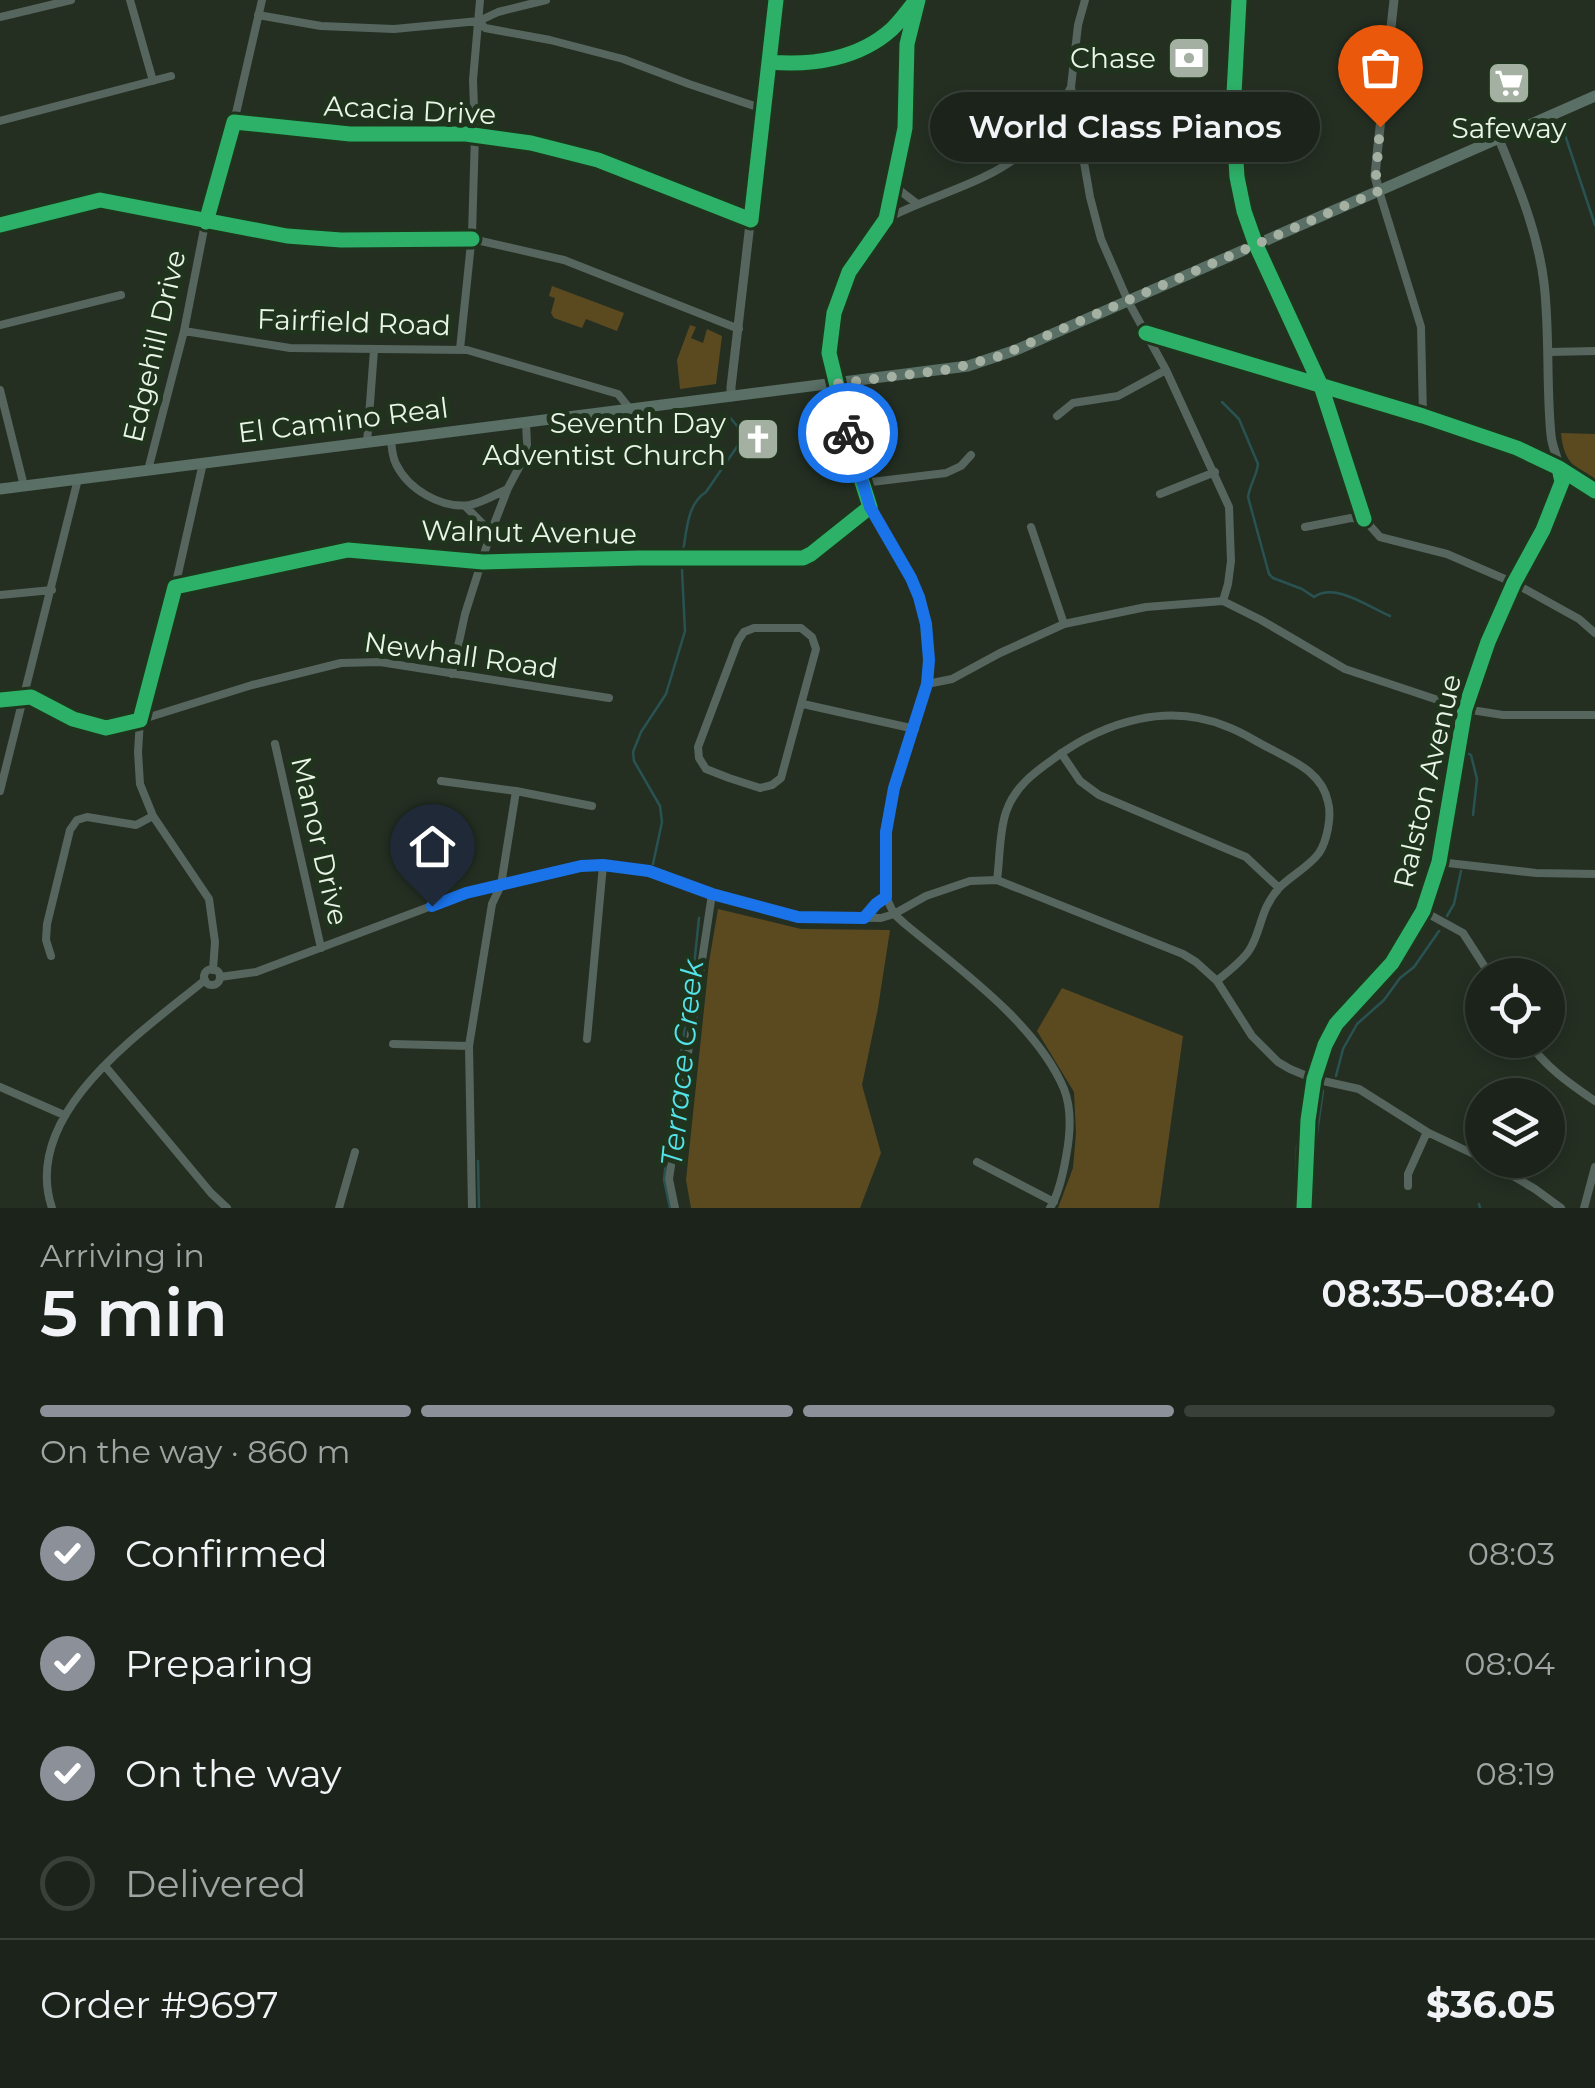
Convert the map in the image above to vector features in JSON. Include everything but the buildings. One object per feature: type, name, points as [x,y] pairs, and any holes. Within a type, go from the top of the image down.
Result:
[{"type":"main road","name":"El Camino Real","points":[[0,489],[984,362],[1595,96]]},
{"type":"street","points":[[0,18],[71,0]]},
{"type":"street","points":[[130,0],[153,81]]},
{"type":"street","name":"Edgehill Drive","points":[[148,470],[262,0]]},
{"type":"street","points":[[460,349],[472,239],[473,80],[480,0]]},
{"type":"street","points":[[258,15],[321,26],[394,29],[478,20],[546,0]]},
{"type":"street","points":[[732,397],[776,0]]},
{"type":"street","points":[[769,62],[794,64],[842,56],[891,30],[918,0]]},
{"type":"street","points":[[918,0],[907,44],[905,128],[886,219],[849,272],[834,313],[829,354],[870,507],[911,578],[926,624],[927,684],[894,788],[886,832],[886,897],[894,914],[1008,1012],[1043,1052],[1065,1092],[1070,1133],[1052,1205],[977,1162]]},
{"type":"street","points":[[1085,0],[1071,87],[1074,125],[1090,198],[1101,239],[1128,300],[1166,370],[1229,507],[1230,561],[1223,601]]},
{"type":"street","points":[[1239,0],[1234,99],[1237,177],[1244,212],[1321,386],[1364,519],[1380,537],[1447,554],[1580,619],[1595,633]]},
{"type":"street","points":[[1394,0],[1376,176],[1421,326],[1423,416]]},
{"type":"street","points":[[478,20],[484,28],[623,59],[763,109]]},
{"type":"street","points":[[891,30],[907,44]]},
{"type":"street","points":[[0,121],[171,76]]},
{"type":"street","points":[[886,219],[1001,167],[1028,149],[1058,117],[1071,87]]},
{"type":"street","name":"Acacia Drive","points":[[234,122],[350,134],[475,136],[531,143],[598,160],[751,220]]},
{"type":"street","name":"Ralston Avenue","points":[[1304,1208],[1314,1078],[1324,1044],[1336,1024],[1392,963],[1423,911],[1439,862],[1465,709],[1488,642],[1562,482],[1551,438],[1544,280],[1526,206],[1500,139]]},
{"type":"street","points":[[894,186],[916,203]]},
{"type":"street","points":[[0,225],[100,200],[287,236],[341,240],[472,239],[564,260],[739,329]]},
{"type":"street","points":[[0,325],[121,296]]},
{"type":"street","name":"Fairfield Road","points":[[184,331],[290,348],[460,349],[618,394],[630,410]]},
{"type":"street","points":[[1146,333],[1517,448],[1560,468],[1595,491]]},
{"type":"street","points":[[367,443],[374,350]]},
{"type":"street","points":[[1549,352],[1595,351]]},
{"type":"street","points":[[1057,416],[1073,403],[1118,396],[1166,370]]},
{"type":"street","points":[[0,390],[24,486]]},
{"type":"street","points":[[452,674],[465,614],[491,532],[524,456],[526,423]]},
{"type":"street","points":[[390,440],[394,460],[403,476],[420,492],[442,502],[466,506],[488,500],[508,488]]},
{"type":"street","points":[[862,483],[946,473],[972,455]]},
{"type":"street","points":[[52,1208],[47,1191],[48,1156],[64,1115],[105,1066],[205,980],[213,985],[219,981],[209,899],[154,816],[140,784],[140,720],[202,464]]},
{"type":"street","points":[[1160,494],[1215,472]]},
{"type":"street","points":[[0,791],[78,479]]},
{"type":"street","points":[[466,506],[491,532]]},
{"type":"street","name":"Walnut Avenue","points":[[175,587],[348,550],[483,562],[803,558],[870,507]]},
{"type":"street","points":[[1305,527],[1364,519]]},
{"type":"street","points":[[1031,527],[1064,624]]},
{"type":"street","points":[[0,595],[52,590]]},
{"type":"street","points":[[927,684],[952,679],[1064,624],[1146,607],[1223,601],[1345,668],[1465,709],[1503,715],[1595,715]]},
{"type":"street","points":[[754,628],[801,628],[812,637],[816,649],[803,704],[781,778],[772,785],[760,788],[729,778],[706,769],[699,758],[698,747],[744,632],[754,628]]},
{"type":"street","name":"Newhall Road","points":[[23,696],[45,702],[73,719],[106,728],[341,662],[380,662],[609,698]]},
{"type":"street","points":[[0,700],[23,696]]},
{"type":"street","points":[[803,704],[915,729]]},
{"type":"street","points":[[997,880],[1006,813],[1017,790],[1061,753],[1125,721],[1162,716],[1196,718],[1227,726],[1307,768],[1321,784],[1329,802],[1328,826],[1319,853],[1279,888],[1264,908],[1250,950],[1217,981]]},
{"type":"street","name":"Manor Drive","points":[[274,744],[321,948]]},
{"type":"street","points":[[1061,753],[1080,781],[1099,796],[1246,858],[1279,888]]},
{"type":"street","points":[[441,781],[592,806]]},
{"type":"street","points":[[472,1208],[469,1046],[492,904],[501,885],[516,791]]},
{"type":"street","points":[[51,956],[47,924],[70,830],[77,820],[87,817],[136,825],[154,816]]},
{"type":"street","points":[[1439,862],[1536,873],[1595,874]]},
{"type":"street","points":[[586,1039],[603,865]]},
{"type":"street","points":[[216,973],[256,972],[466,893],[581,866],[649,871],[712,894],[798,917],[881,918],[926,896],[970,881],[997,880],[1183,954],[1217,981],[1260,1046],[1290,1069],[1358,1089],[1427,1132],[1465,1150]]},
{"type":"street","points":[[675,1208],[669,1179],[712,894]]},
{"type":"street","points":[[864,918],[886,897]]},
{"type":"street","points":[[1423,911],[1463,933],[1479,958]]},
{"type":"street","points":[[393,1044],[469,1046]]},
{"type":"street","points":[[1542,1058],[1595,1101]]},
{"type":"street","points":[[105,1066],[211,1194],[227,1208]]},
{"type":"street","points":[[0,1087],[64,1115]]},
{"type":"street","points":[[1408,1186],[1408,1174],[1427,1132]]},
{"type":"street","points":[[339,1208],[355,1152]]},
{"type":"street","points":[[1584,1208],[1595,1167]]},
{"type":"street","points":[[1516,1178],[1561,1208]]},
{"type":"shaded area","points":[[552,286],[624,313],[617,331],[586,319],[582,328],[554,318],[551,313],[555,298],[549,296]]},
{"type":"shaded area","points":[[690,325],[696,327],[691,338],[703,343],[707,329],[722,336],[716,384],[680,389],[677,360]]},
{"type":"shaded area","points":[[1561,433],[1595,434],[1595,480],[1570,462]]},
{"type":"shaded area","points":[[718,909],[801,929],[890,930],[862,1085],[881,1153],[860,1208],[691,1208],[686,1180]]},
{"type":"shaded area","points":[[1062,988],[1183,1036],[1159,1208],[1058,1208],[1073,1168],[1074,1092],[1037,1031]]},
{"type":"waterway","points":[[1561,123],[1595,225]]},
{"type":"waterway","points":[[1222,402],[1239,419],[1258,464],[1248,497],[1269,574],[1314,597],[1332,592],[1342,594],[1390,616]]},
{"type":"waterway","name":"Terrace Creek","points":[[683,551],[695,503],[743,438],[727,414]]},
{"type":"waterway","name":"Terrace Creek","points":[[653,864],[662,822],[660,806],[634,761],[633,752],[666,694],[685,631],[682,570]]},
{"type":"waterway","points":[[1461,750],[1471,755],[1477,779],[1473,815]]},
{"type":"waterway","points":[[1447,916],[1454,904],[1461,871]]},
{"type":"waterway","name":"Terrace Creek","points":[[670,1208],[664,1180],[699,918]]},
{"type":"waterway","points":[[1336,1076],[1343,1049],[1357,1024],[1414,967],[1439,931]]},
{"type":"waterway","points":[[1316,1140],[1323,1091]]},
{"type":"waterway","points":[[1296,1208],[1297,1146]]},
{"type":"waterway","points":[[478,1161],[479,1208]]},
{"type":"waterway","points":[[1479,1204],[1480,1208]]},
{"type":"cycle path","points":[[206,222],[234,122],[350,134],[466,134],[531,143],[598,160],[751,220],[776,0]]},
{"type":"cycle path","points":[[0,700],[31,697],[73,719],[106,728],[140,720],[175,587],[348,550],[483,562],[803,558],[811,554],[870,507],[829,353],[834,313],[849,272],[886,219],[905,128],[907,44],[918,0]]},
{"type":"cycle path","points":[[1239,0],[1233,113],[1237,177],[1244,211],[1321,386],[1364,519]]},
{"type":"cycle path","points":[[769,62],[802,63],[850,54],[892,29],[913,4]]},
{"type":"cycle path","points":[[0,225],[100,200],[287,236],[341,240],[472,239]]},
{"type":"cycle path","points":[[1146,333],[1517,448],[1595,491]]},
{"type":"cycle path","points":[[1304,1208],[1308,1120],[1314,1079],[1325,1045],[1336,1024],[1392,963],[1423,911],[1439,862],[1465,709],[1488,642],[1562,482],[1559,468]]},
{"type":"way so far","points":[[848,433],[835,384],[952,369],[1000,356],[1379,191],[1376,176],[1380,127]]},
{"type":"place","name":"Chase","points":[[1189,58]]},
{"type":"place","name":"Safeway","points":[[1509,83]]},
{"type":"place","name":"World Class Pianos","points":[[1380,127]]},
{"type":"place","name":"Seventh Day Adventist Church","points":[[758,439]]},
{"type":"route","points":[[432,906],[466,893],[581,866],[603,865],[649,871],[712,894],[798,917],[864,918],[886,897],[886,832],[894,788],[927,684],[929,660],[919,597],[870,507],[848,433]]}]
